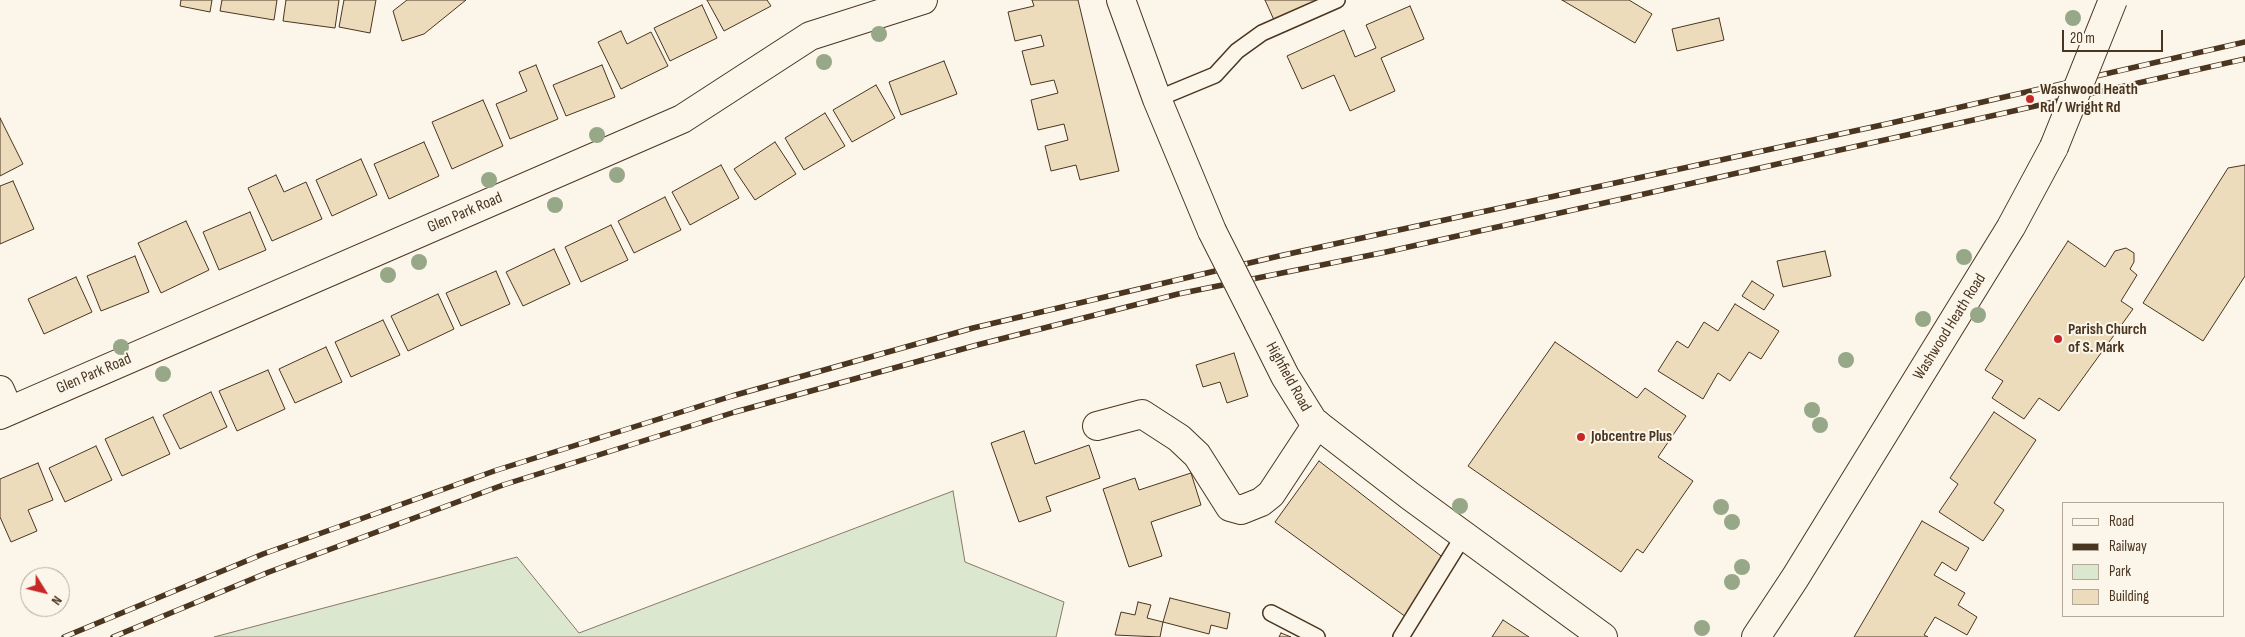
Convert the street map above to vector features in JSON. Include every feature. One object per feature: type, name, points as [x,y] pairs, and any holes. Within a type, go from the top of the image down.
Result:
[{"type":"main road","name":"Glen Park Road","points":[[3,405],[682,119],[810,36],[922,0]]},
{"type":"main road","name":"Highfield Road","points":[[1121,0],[1156,99],[1212,231],[1285,376],[1313,422],[1603,637]]},
{"type":"main road","name":"Washwood Heath Road","points":[[1756,637],[1795,578],[2011,228],[2054,147],[2113,0]]},
{"type":"main road","points":[[1097,426],[1142,414],[1179,438],[1197,455],[1230,507],[1241,510],[1261,502],[1271,494],[1317,424]]},
{"type":"lane","points":[[1156,99],[1215,75],[1237,51],[1262,33],[1337,0]]},
{"type":"lane","points":[[1401,637],[1464,535]]},
{"type":"lane","points":[[1271,613],[1317,637]]},
{"type":"green space","points":[[953,491],[965,562],[1064,602],[1056,637],[214,637],[517,557],[579,633]]},
{"type":"building","points":[[181,0],[212,0],[210,12],[180,6]]},
{"type":"building","points":[[222,0],[277,0],[274,20],[220,11]]},
{"type":"building","points":[[286,0],[339,0],[335,28],[283,21]]},
{"type":"building","points":[[344,0],[376,0],[370,33],[339,27]]},
{"type":"building","points":[[407,0],[466,0],[424,34],[402,41],[393,11]]},
{"type":"building","points":[[707,0],[767,0],[771,6],[724,31]]},
{"type":"building","points":[[1032,0],[1078,0],[1119,171],[1080,180],[1076,165],[1051,171],[1045,146],[1068,140],[1064,124],[1038,130],[1031,100],[1058,93],[1054,80],[1031,85],[1022,51],[1044,46],[1041,35],[1015,41],[1008,12],[1034,6]]},
{"type":"building","points":[[1265,0],[1319,0],[1274,20]]},
{"type":"building","points":[[1562,0],[1629,0],[1652,14],[1635,43]]},
{"type":"building","points":[[702,5],[717,38],[670,61],[654,28]]},
{"type":"building","points":[[1410,6],[1424,39],[1381,58],[1395,91],[1350,111],[1334,75],[1302,89],[1287,56],[1344,30],[1355,57],[1376,48],[1366,25]]},
{"type":"building","points":[[1719,18],[1724,40],[1677,51],[1672,29]]},
{"type":"building","points":[[621,31],[627,44],[651,32],[668,66],[621,89],[598,42]]},
{"type":"building","points":[[944,61],[957,94],[901,115],[889,82]]},
{"type":"building","points":[[536,65],[558,119],[510,139],[496,104],[527,91],[519,72]]},
{"type":"building","points":[[602,65],[615,97],[566,116],[553,85]]},
{"type":"building","points":[[876,85],[895,118],[852,142],[833,110]]},
{"type":"building","points":[[483,100],[503,146],[452,169],[432,122]]},
{"type":"building","points":[[825,113],[845,146],[804,170],[785,138]]},
{"type":"building","points":[[0,118],[23,164],[0,176]]},
{"type":"building","points":[[424,142],[439,176],[389,199],[374,164]]},
{"type":"building","points":[[775,142],[796,174],[755,200],[734,169]]},
{"type":"building","points":[[361,159],[377,195],[332,216],[316,180]]},
{"type":"building","points":[[721,165],[739,198],[690,225],[672,192]]},
{"type":"building","points":[[2245,165],[2245,276],[2203,341],[2143,303],[2228,168]]},
{"type":"building","points":[[276,175],[284,192],[306,182],[322,219],[272,241],[248,188]]},
{"type":"building","points":[[13,181],[34,229],[0,244],[0,186]]},
{"type":"building","points":[[665,197],[681,230],[634,253],[618,221]]},
{"type":"building","points":[[250,212],[266,250],[219,270],[203,232]]},
{"type":"building","points":[[186,221],[209,270],[161,293],[138,243]]},
{"type":"building","points":[[611,225],[628,260],[581,282],[565,247]]},
{"type":"building","name":"Parish Church of S. Mark","points":[[2068,241],[2105,267],[2115,251],[2126,248],[2134,253],[2134,262],[2130,269],[2137,275],[2121,301],[2133,309],[2059,411],[2039,398],[2024,419],[1992,398],[2003,381],[1985,370]]},
{"type":"building","points":[[554,249],[570,284],[523,306],[506,272]]},
{"type":"building","points":[[1825,251],[1831,276],[1783,287],[1777,261]]},
{"type":"building","points":[[135,256],[149,292],[101,311],[87,276]]},
{"type":"building","points":[[496,271],[510,304],[461,326],[446,293]]},
{"type":"building","points":[[76,277],[92,312],[44,334],[28,299]]},
{"type":"building","points":[[1752,281],[1774,295],[1764,310],[1742,296]]},
{"type":"building","points":[[438,294],[454,329],[408,351],[391,316]]},
{"type":"building","points":[[1735,304],[1779,331],[1761,359],[1749,352],[1730,381],[1718,373],[1703,399],[1658,371],[1677,341],[1688,348],[1704,322],[1718,331]]},
{"type":"building","points":[[383,320],[400,355],[351,377],[335,342]]},
{"type":"building","name":"Jobcentre Plus","points":[[1555,342],[1637,398],[1645,388],[1686,416],[1658,457],[1693,481],[1643,553],[1637,549],[1621,572],[1468,466]]},
{"type":"building","points":[[326,347],[342,382],[295,403],[279,369]]},
{"type":"building","points":[[1234,353],[1248,396],[1227,403],[1220,382],[1203,387],[1196,365]]},
{"type":"building","points":[[268,370],[285,409],[237,431],[219,391]]},
{"type":"building","points":[[211,392],[227,427],[180,449],[163,415]]},
{"type":"building","points":[[1994,412],[2036,440],[1994,503],[2004,510],[1983,541],[1939,512],[1958,484],[1950,478]]},
{"type":"building","points":[[153,417],[170,454],[122,476],[105,439]]},
{"type":"building","points":[[1024,431],[1035,464],[1089,445],[1100,478],[1046,497],[1051,511],[1019,522],[991,443]]},
{"type":"building","points":[[96,446],[112,480],[65,502],[49,468]]},
{"type":"building","points":[[1319,461],[1445,559],[1406,617],[1275,522]]},
{"type":"building","points":[[38,463],[53,500],[28,510],[37,531],[11,542],[0,517],[0,479]]},
{"type":"building","points":[[1191,473],[1201,505],[1151,522],[1162,556],[1129,567],[1103,489],[1135,478],[1139,490]]},
{"type":"building","points":[[1922,521],[1969,548],[1956,571],[1942,562],[1934,575],[1965,593],[1958,605],[1977,617],[1967,635],[1935,617],[1924,635],[1928,637],[1854,637]]},
{"type":"building","points":[[1170,598],[1230,613],[1227,629],[1211,625],[1209,634],[1163,622]]},
{"type":"building","points":[[1138,602],[1151,605],[1147,618],[1163,622],[1160,637],[1115,635],[1121,612],[1135,615]]},
{"type":"building","points":[[1503,620],[1529,637],[1492,637]]},
{"type":"building","points":[[1281,633],[1291,637],[1279,637]]},
{"type":"railway","points":[[64,637],[263,554],[497,470],[732,396],[973,328],[1279,256],[1891,123],[2245,42]]},
{"type":"railway","points":[[113,637],[269,572],[503,485],[735,412],[977,345],[1178,294],[1386,252],[2245,59]]},
{"type":"place","name":"Washwood Heath Rd / Wright Rd","points":[[2030,99]]},
{"type":"place","name":"Parish Church of S. Mark","points":[[2058,339]]},
{"type":"place","name":"Jobcentre Plus","points":[[1581,437]]}]
